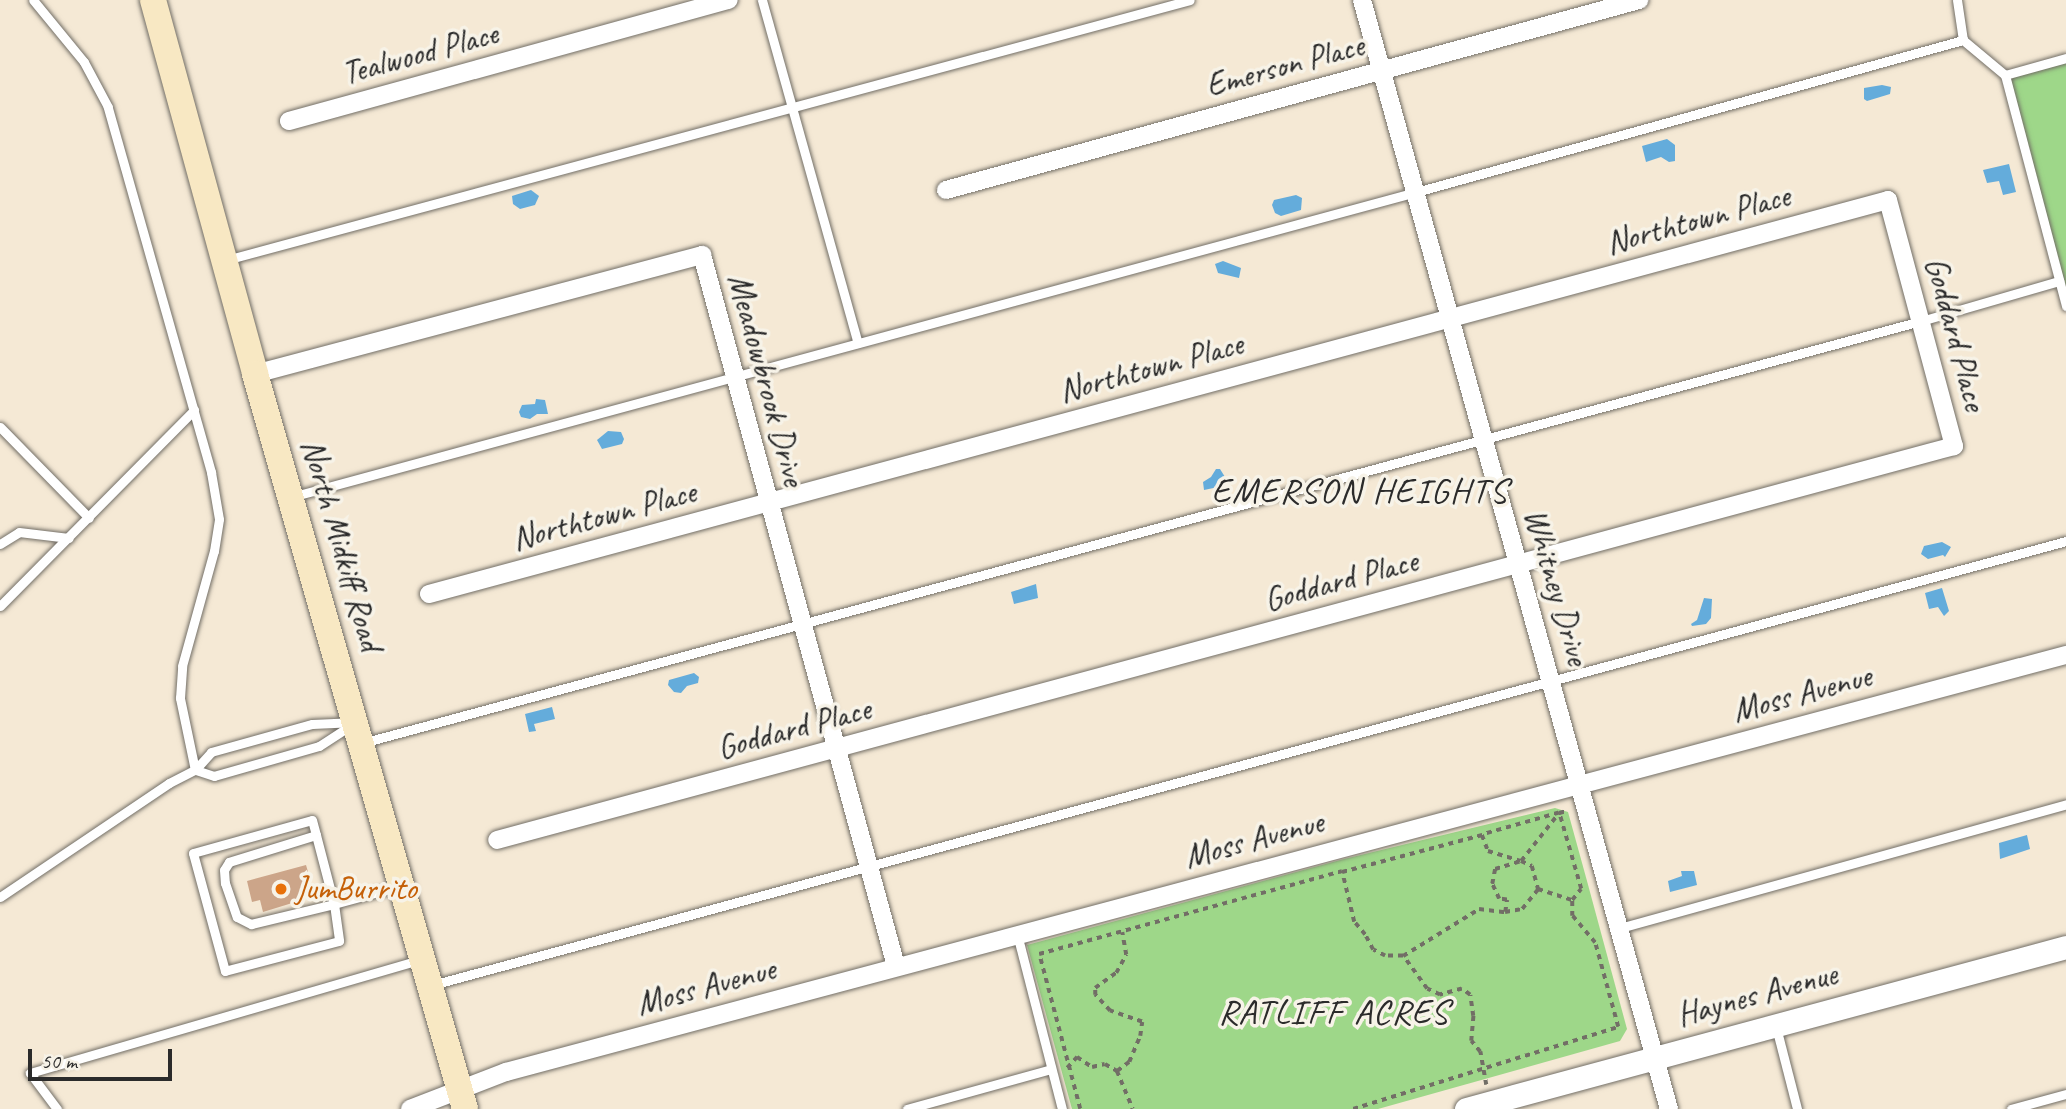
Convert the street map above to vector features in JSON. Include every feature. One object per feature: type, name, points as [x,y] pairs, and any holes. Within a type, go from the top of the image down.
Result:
[{"type":"main road","name":"North Midkiff Road","points":[[153,0],[255,374],[462,1099]]},
{"type":"street","name":"Tealwood Place","points":[[289,121],[729,0]]},
{"type":"street","name":"Whitney Drive","points":[[1362,0],[1669,1109]]},
{"type":"street","name":"Emerson Place","points":[[946,190],[1639,0]]},
{"type":"street","name":"Northtown Place","points":[[429,594],[1888,200]]},
{"type":"street","name":"Goddard Place","points":[[498,841],[1954,446],[1888,200]]},
{"type":"street","name":"Meadowbrook Drive","points":[[255,374],[702,255],[896,966]]},
{"type":"street","name":"Moss Avenue","points":[[410,1109],[462,1099],[506,1072],[2066,654]]},
{"type":"street","name":"Haynes Avenue","points":[[1465,1109],[2066,947]]},
{"type":"lane","points":[[33,0],[89,69],[108,107],[211,472],[219,519],[214,551],[182,666],[180,698],[195,770]]},
{"type":"lane","points":[[762,0],[858,343]]},
{"type":"lane","points":[[226,260],[1190,0]]},
{"type":"lane","points":[[1957,0],[1963,40],[2004,75],[2066,306]]},
{"type":"lane","points":[[290,497],[1416,192],[1963,40]]},
{"type":"lane","points":[[2004,75],[2066,58]]},
{"type":"lane","points":[[195,770],[214,776],[359,733],[802,624],[1921,321],[2059,281]]},
{"type":"lane","points":[[0,607],[194,410]]},
{"type":"lane","points":[[0,427],[89,518]]},
{"type":"lane","points":[[0,544],[19,532],[69,538]]},
{"type":"lane","points":[[430,986],[2066,541]]},
{"type":"lane","points":[[0,897],[169,783],[195,770],[211,752],[312,724],[359,733]]},
{"type":"lane","points":[[1620,928],[2066,804]]},
{"type":"lane","points":[[312,820],[334,904],[339,941],[225,971],[193,853],[312,820]]},
{"type":"lane","points":[[316,835],[229,862],[224,870],[225,883],[237,917],[251,924],[402,886]]},
{"type":"lane","points":[[1017,934],[1062,1109]]},
{"type":"lane","points":[[57,1109],[30,1073],[422,959]]},
{"type":"lane","points":[[1775,1025],[1797,1109]]},
{"type":"lane","points":[[908,1109],[1051,1069]]},
{"type":"lane","points":[[2011,1109],[2066,1094]]},
{"type":"path","points":[[1080,1109],[1039,954],[1559,813]]},
{"type":"path","points":[[1505,912],[1507,900],[1499,899],[1492,884],[1496,869],[1521,860],[1559,813]]},
{"type":"path","points":[[1353,1109],[1618,1027],[1595,943],[1572,916],[1572,900],[1581,889],[1559,813]]},
{"type":"path","points":[[1482,835],[1488,851],[1521,860],[1532,866],[1538,889]]},
{"type":"path","points":[[1339,848],[1354,922],[1366,935],[1373,950],[1385,956],[1403,956],[1479,909],[1505,912],[1521,909],[1538,889]]},
{"type":"path","points":[[1538,889],[1572,900]]},
{"type":"path","points":[[1112,909],[1122,932],[1126,955],[1116,973],[1095,988],[1095,995],[1110,1011],[1142,1022],[1129,1062],[1117,1071]]},
{"type":"path","points":[[1403,956],[1427,989],[1440,995],[1462,989],[1470,995],[1473,1016],[1471,1041],[1480,1052],[1481,1070],[1491,1102]]},
{"type":"path","points":[[1068,1069],[1077,1057],[1092,1067],[1105,1064],[1117,1071],[1133,1109]]},
{"type":"green space","points":[[2066,58],[2066,306],[2005,75]]},
{"type":"green space","points":[[1555,808],[1568,812],[1627,1029],[1620,1041],[1378,1109],[1072,1109],[1027,945],[1344,859]]},
{"type":"water","points":[[1882,85],[1891,87],[1890,94],[1867,101],[1864,99],[1864,88]]},
{"type":"water","points":[[1667,139],[1675,145],[1675,161],[1669,162],[1661,157],[1646,162],[1642,146]]},
{"type":"water","points":[[2009,164],[2016,192],[2003,195],[1999,181],[1987,183],[1983,170]]},
{"type":"water","points":[[531,190],[539,196],[535,205],[520,209],[513,204],[512,196]]},
{"type":"water","points":[[1296,195],[1302,198],[1301,210],[1281,216],[1275,213],[1272,205],[1274,200]]},
{"type":"water","points":[[1223,261],[1241,268],[1239,278],[1218,273],[1215,264]]},
{"type":"water","points":[[536,399],[545,400],[548,414],[537,414],[530,419],[521,417],[519,412],[522,405],[535,404]]},
{"type":"water","points":[[608,431],[621,432],[624,439],[622,444],[602,449],[597,440]]},
{"type":"water","points":[[1216,469],[1220,469],[1225,477],[1223,486],[1204,490],[1203,482],[1211,477]]},
{"type":"water","points":[[1942,542],[1951,547],[1945,557],[1943,555],[1928,559],[1921,554],[1924,546]]},
{"type":"water","points":[[1036,584],[1038,598],[1014,604],[1011,592]]},
{"type":"water","points":[[1942,588],[1949,611],[1944,616],[1938,607],[1929,609],[1925,593]]},
{"type":"water","points":[[1704,598],[1712,599],[1711,618],[1706,624],[1692,626],[1697,620]]},
{"type":"water","points":[[694,673],[699,677],[698,683],[687,686],[681,693],[674,692],[668,685],[669,680]]},
{"type":"water","points":[[552,707],[555,719],[534,724],[536,731],[529,732],[525,714]]},
{"type":"water","points":[[2027,835],[2030,849],[2000,859],[1999,843]]},
{"type":"water","points":[[1681,871],[1694,871],[1697,885],[1670,892],[1668,881],[1682,876]]},
{"type":"building","name":"JumBurrito","points":[[306,865],[315,896],[263,912],[260,900],[252,902],[247,881]]},
{"type":"place","name":"JumBurrito","points":[[281,889]]},
{"type":"district","name":"EMERSON HEIGHTS","points":[[1360,491]]},
{"type":"district","name":"RATLIFF ACRES","points":[[1334,1012]]}]
